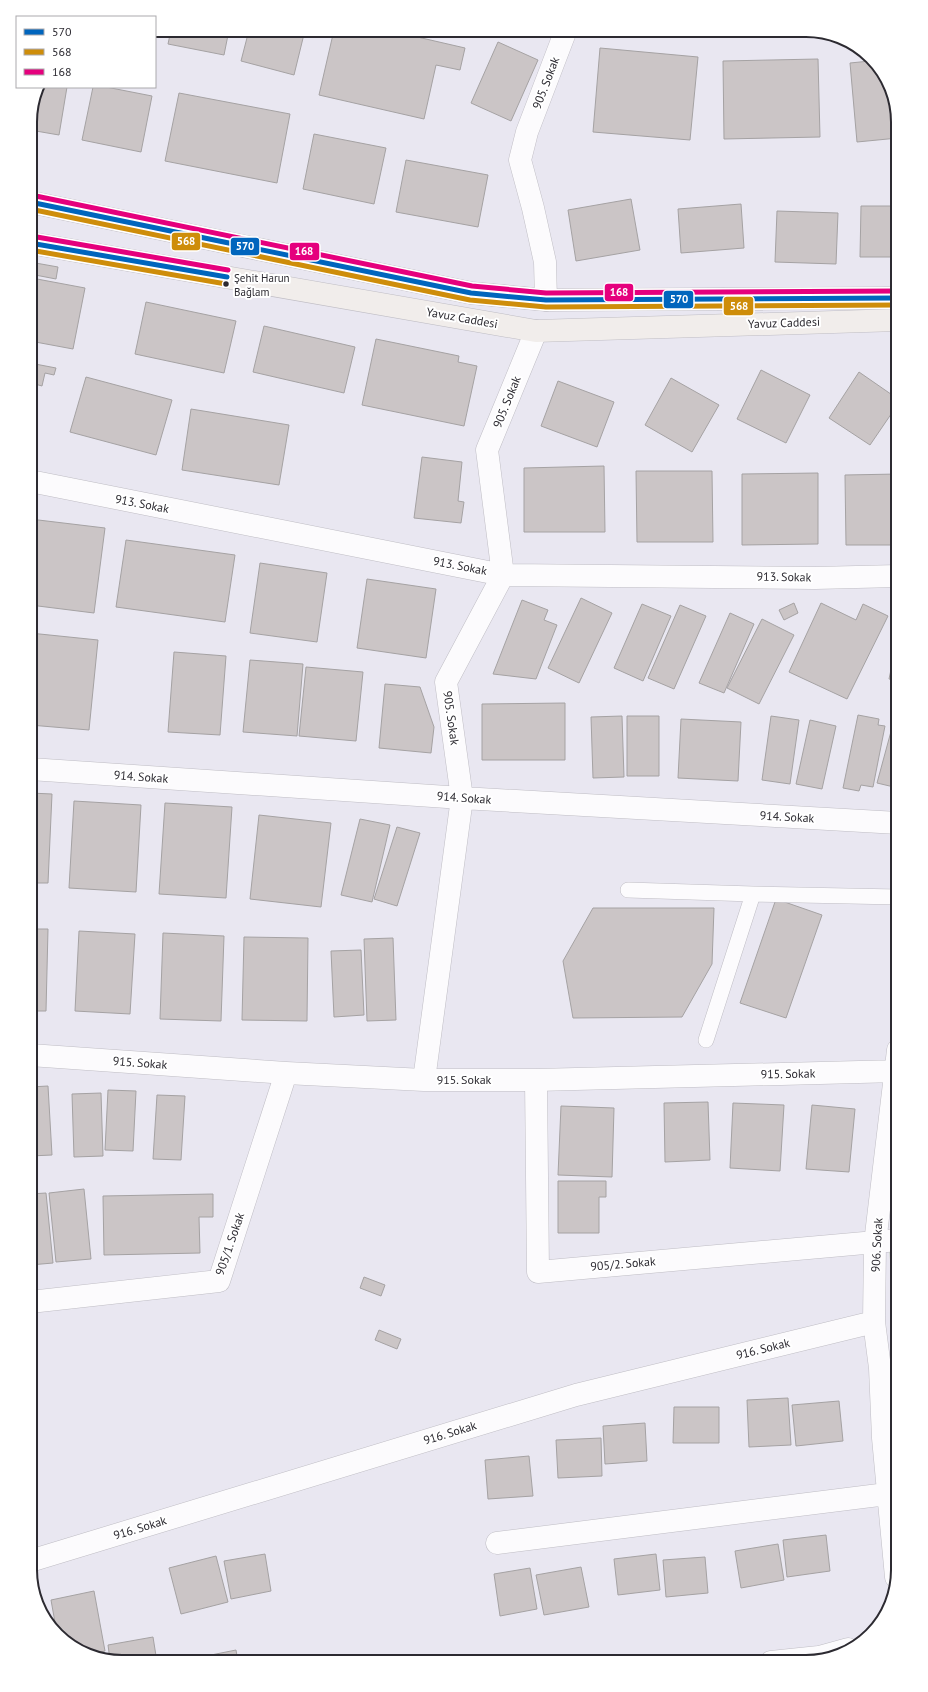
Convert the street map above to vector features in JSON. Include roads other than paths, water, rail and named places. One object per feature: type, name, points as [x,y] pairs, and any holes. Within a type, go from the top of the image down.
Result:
[{"type":"main road","name":"Yavuz Caddesi","points":[[37,203],[471,293],[546,300],[891,298]]},
{"type":"main road","name":"Yavuz Caddesi","points":[[37,244],[536,331],[891,320]]},
{"type":"street","name":"905. Sokak","points":[[546,300],[545,262],[534,208],[520,160],[527,132],[563,37]]},
{"type":"street","name":"905. Sokak","points":[[424,1080],[462,798],[446,682],[503,575],[487,450],[536,331]]},
{"type":"street","name":"913. Sokak","points":[[37,483],[503,575],[807,578],[891,576]]},
{"type":"street","name":"914. Sokak","points":[[37,769],[462,798],[891,823]]},
{"type":"street","name":"915. Sokak","points":[[37,1055],[286,1073],[424,1080],[536,1080],[891,1064]]},
{"type":"street","name":"905/1. Sokak","points":[[37,1301],[219,1281],[286,1073]]},
{"type":"street","name":"905/2. Sokak","points":[[536,1080],[538,1272],[891,1241]]},
{"type":"street","name":"906. Sokak","points":[[891,1113],[875,1243],[874,1322],[880,1368],[883,1438],[891,1531]]},
{"type":"street","name":"916. Sokak","points":[[37,1559],[576,1395],[874,1322]]},
{"type":"street","points":[[497,1543],[887,1494]]},
{"type":"lane","points":[[628,890],[891,897]]},
{"type":"lane","points":[[706,1040],[753,894]]},
{"type":"place","name":"Şehit Harun Bağlam","points":[[226,284]]}]
